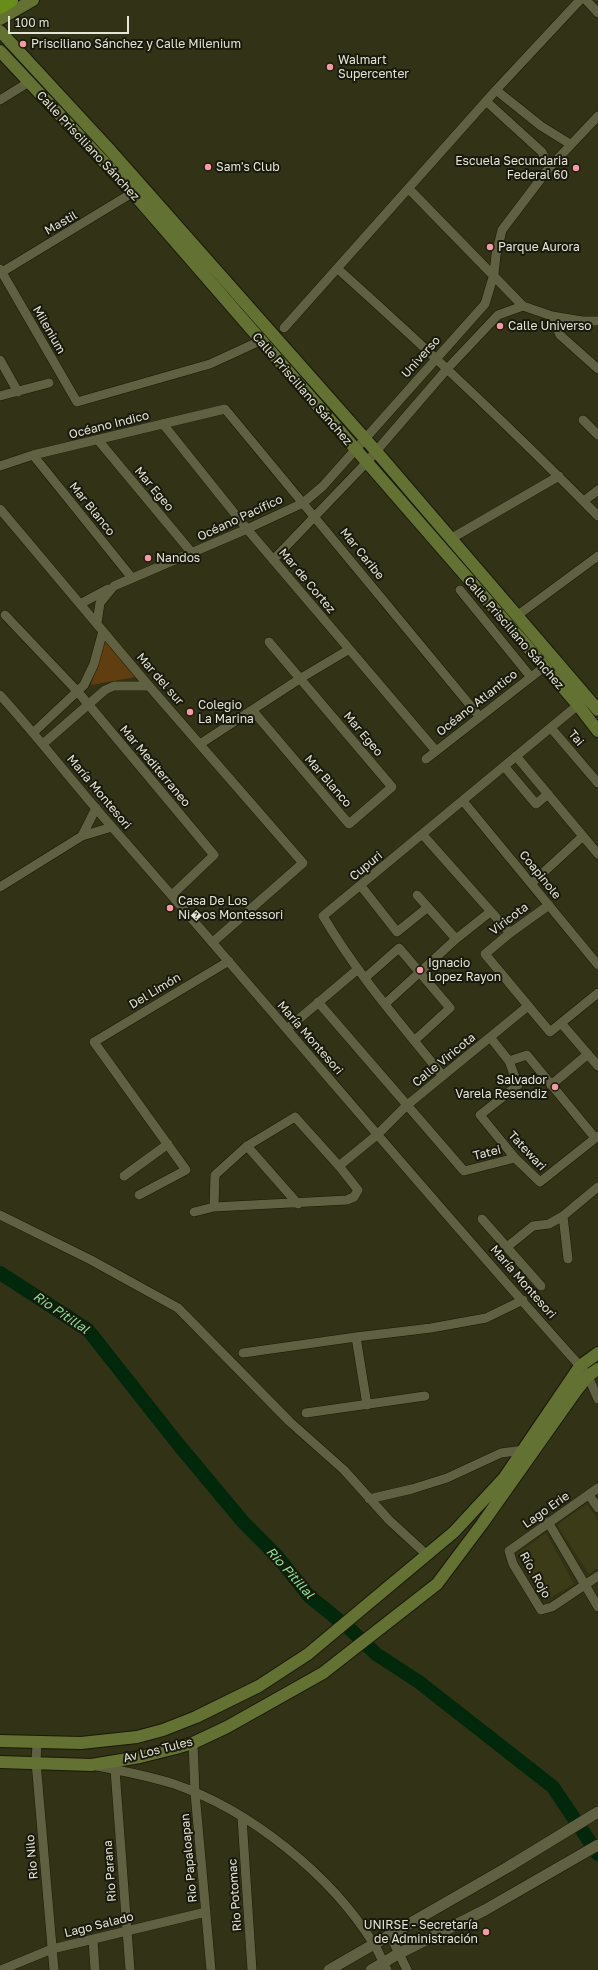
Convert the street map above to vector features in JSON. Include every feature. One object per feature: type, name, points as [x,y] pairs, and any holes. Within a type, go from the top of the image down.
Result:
[{"type":"highway","points":[[0,7],[11,0]]},
{"type":"main road","points":[[0,19],[33,0]]},
{"type":"main road","name":"Calle Prisciliano Sánchez","points":[[0,31],[138,190],[375,450],[598,710]]},
{"type":"main road","name":"Calle Prisciliano Sánchez","points":[[0,51],[29,82],[138,190],[260,341],[578,706],[598,731]]},
{"type":"main road","points":[[580,1366],[598,1353]]},
{"type":"main road","name":"Av Los Tules","points":[[0,1741],[81,1743],[137,1737],[163,1730],[226,1704],[259,1686],[308,1654],[454,1532],[504,1478],[580,1366]]},
{"type":"main road","name":"Av Los Tules","points":[[0,1762],[91,1765],[140,1757],[193,1743],[256,1712],[328,1669],[437,1584],[588,1376],[598,1369]]},
{"type":"street","points":[[284,328],[487,102],[496,90],[580,0]]},
{"type":"street","points":[[586,0],[598,13]]},
{"type":"street","points":[[0,100],[29,82]]},
{"type":"street","points":[[496,90],[541,126],[570,144]]},
{"type":"street","points":[[487,102],[542,152],[549,168]]},
{"type":"street","name":"Universo","points":[[355,450],[485,304],[494,274],[496,255],[502,230],[549,168],[598,116]]},
{"type":"street","points":[[409,189],[494,274],[523,306],[552,316],[582,321],[598,321]]},
{"type":"street","name":"Mastil","points":[[1,271],[138,190]]},
{"type":"street","points":[[338,269],[447,369],[559,476],[598,516]]},
{"type":"street","name":"Milenium","points":[[1,271],[77,402],[210,364],[260,341]]},
{"type":"street","points":[[485,304],[498,315]]},
{"type":"street","points":[[273,560],[366,463],[375,450],[447,369],[498,315],[523,306]]},
{"type":"street","points":[[552,316],[560,335],[598,369]]},
{"type":"street","points":[[0,360],[18,392]]},
{"type":"street","points":[[0,396],[49,383]]},
{"type":"street","name":"Océano Indico","points":[[0,466],[33,455],[225,409]]},
{"type":"street","name":"Mar Caribe","points":[[225,409],[479,716]]},
{"type":"street","points":[[583,420],[598,435]]},
{"type":"street","name":"Mar de Cortez","points":[[163,424],[247,529],[348,650],[436,751]]},
{"type":"street","name":"Mar Egeo","points":[[98,440],[192,553]]},
{"type":"street","name":"Océano Pacífico","points":[[97,623],[100,602],[114,586],[247,529],[303,503],[323,486],[355,450]]},
{"type":"street","name":"Mar Blanco","points":[[33,455],[132,578]]},
{"type":"street","points":[[452,538],[559,476]]},
{"type":"street","points":[[584,502],[598,490]]},
{"type":"street","name":"Mar del sur","points":[[0,509],[149,686],[303,863],[213,942]]},
{"type":"street","points":[[518,615],[598,556]]},
{"type":"street","points":[[80,604],[114,586]]},
{"type":"street","points":[[460,590],[530,676]]},
{"type":"street","name":"Mar Mediterraneo","points":[[5,615],[78,692],[214,855],[172,894]]},
{"type":"street","points":[[34,732],[84,685],[94,664],[102,631]]},
{"type":"street","name":"Mar Egeo","points":[[270,642],[392,787]]},
{"type":"street","points":[[200,744],[253,711],[301,678],[348,650]]},
{"type":"street","name":"Océano Atlantico","points":[[426,759],[530,676],[544,667]]},
{"type":"street","points":[[44,744],[105,690],[114,686],[149,686]]},
{"type":"street","name":"María Montesori","points":[[0,695],[34,732],[112,827],[172,894],[287,1029],[580,1366],[588,1376],[598,1399]]},
{"type":"street","name":"Cupuri","points":[[443,1076],[337,941],[323,916],[578,706]]},
{"type":"street","name":"Mar Blanco","points":[[253,711],[349,824],[392,787]]},
{"type":"street","name":"Tai","points":[[551,728],[598,783]]},
{"type":"street","points":[[516,756],[598,854]]},
{"type":"street","points":[[504,766],[536,804],[548,794]]},
{"type":"street","name":"Coapinole","points":[[463,800],[549,905],[594,953],[598,965]]},
{"type":"street","points":[[82,836],[96,808]]},
{"type":"street","points":[[0,887],[82,836],[112,827]]},
{"type":"street","points":[[423,835],[510,933]]},
{"type":"street","points":[[532,883],[583,836]]},
{"type":"street","points":[[361,886],[397,932],[428,908]]},
{"type":"street","points":[[417,894],[456,939]]},
{"type":"street","name":"Viricota","points":[[528,1006],[485,954],[510,933],[549,905]]},
{"type":"street","points":[[385,1004],[456,939],[490,912]]},
{"type":"street","points":[[365,978],[399,948],[450,1008],[414,1040]]},
{"type":"street","name":"Del Limón","points":[[168,1144],[94,1042],[229,961]]},
{"type":"street","points":[[287,1029],[358,969]]},
{"type":"street","points":[[528,1006],[550,1032],[598,993]]},
{"type":"street","points":[[318,1002],[406,1106]]},
{"type":"street","name":"Calle Viricota","points":[[339,1166],[378,1134],[406,1106],[528,1006]]},
{"type":"street","points":[[561,1023],[598,1066]]},
{"type":"street","points":[[490,1037],[509,1061],[527,1055],[596,1137]]},
{"type":"street","points":[[551,1085],[588,1054]]},
{"type":"street","name":"Tatewari","points":[[509,1061],[518,1085],[480,1115],[515,1158],[540,1182],[596,1137]]},
{"type":"street","name":"Tatei","points":[[406,1106],[464,1171],[515,1158]]},
{"type":"street","points":[[194,1212],[214,1207],[298,1204],[347,1200],[354,1197],[358,1190],[339,1166],[295,1117],[247,1146],[215,1175],[214,1207]]},
{"type":"street","points":[[124,1176],[168,1144],[186,1170],[139,1195]]},
{"type":"street","points":[[247,1146],[298,1204]]},
{"type":"street","points":[[507,1247],[533,1226],[549,1224],[563,1216],[598,1187]]},
{"type":"street","points":[[0,1215],[91,1260],[178,1308],[290,1422],[344,1470],[423,1558]]},
{"type":"street","points":[[563,1216],[568,1259]]},
{"type":"street","points":[[482,1219],[541,1286]]},
{"type":"street","points":[[243,1353],[431,1328],[486,1318],[523,1300]]},
{"type":"street","points":[[356,1337],[367,1405]]},
{"type":"street","points":[[306,1413],[426,1396]]},
{"type":"street","points":[[369,1499],[412,1489],[447,1478],[501,1453],[524,1450]]},
{"type":"street","name":"Lago Erie","points":[[509,1551],[598,1488]]},
{"type":"street","points":[[589,1494],[598,1508]]},
{"type":"street","points":[[548,1522],[598,1607]]},
{"type":"street","name":"Río. Rojo","points":[[509,1551],[513,1564],[541,1610],[552,1607],[585,1585]]},
{"type":"street","points":[[585,1585],[598,1576]]},
{"type":"street","name":"Rio Nilo","points":[[37,1742],[36,1762],[54,1970]]},
{"type":"street","name":"Rio Papaloapan","points":[[193,1743],[195,1793],[211,1970]]},
{"type":"street","points":[[91,1765],[174,1784],[195,1793],[242,1818],[290,1850],[322,1879],[353,1914],[374,1943],[385,1966]]},
{"type":"street","name":"Rio Parana","points":[[115,1770],[130,1970]]},
{"type":"street","points":[[329,1970],[508,1868],[598,1812]]},
{"type":"street","name":"Rio Potomac","points":[[242,1818],[252,1970]]},
{"type":"street","points":[[371,1970],[385,1966],[398,1954],[485,1910],[598,1845]]},
{"type":"street","name":"Lago Salado","points":[[1,1970],[52,1949],[206,1912]]},
{"type":"street","points":[[390,1935],[407,1970]]},
{"type":"street","points":[[93,1939],[95,1970]]},
{"type":"shaded area","points":[[105,641],[136,677],[91,685]]},
{"type":"shaded area","points":[[587,1504],[598,1520],[598,1568],[589,1574],[557,1525]]},
{"type":"shaded area","points":[[546,1533],[574,1584],[544,1601],[517,1554]]},
{"type":"waterway","name":"Rio Pitillal","points":[[0,1273],[88,1330],[178,1444],[244,1523],[277,1556],[309,1596],[351,1630],[376,1654],[419,1682],[553,1787],[598,1854]]},
{"type":"place","name":"Prisciliano Sánchez y Calle Milenium","points":[[23,44]]},
{"type":"place","name":"Walmart Supercenter","points":[[330,67]]},
{"type":"place","name":"Sam's Club","points":[[208,167]]},
{"type":"place","name":"Escuela Secundaria Federal 60","points":[[576,168]]},
{"type":"place","name":"Parque Aurora","points":[[490,247]]},
{"type":"place","name":"Calle Universo","points":[[500,326]]},
{"type":"place","name":"Nandos","points":[[148,558]]},
{"type":"place","name":"Colegio La Marina","points":[[190,712]]},
{"type":"place","name":"Casa De Los Ni�os Montessori","points":[[170,908]]},
{"type":"place","name":"Ignacio Lopez Rayon","points":[[420,970]]},
{"type":"place","name":"Salvador Varela Resendiz","points":[[555,1087]]},
{"type":"place","name":"UNIRSE - Secretaría de Administración","points":[[486,1932]]}]
